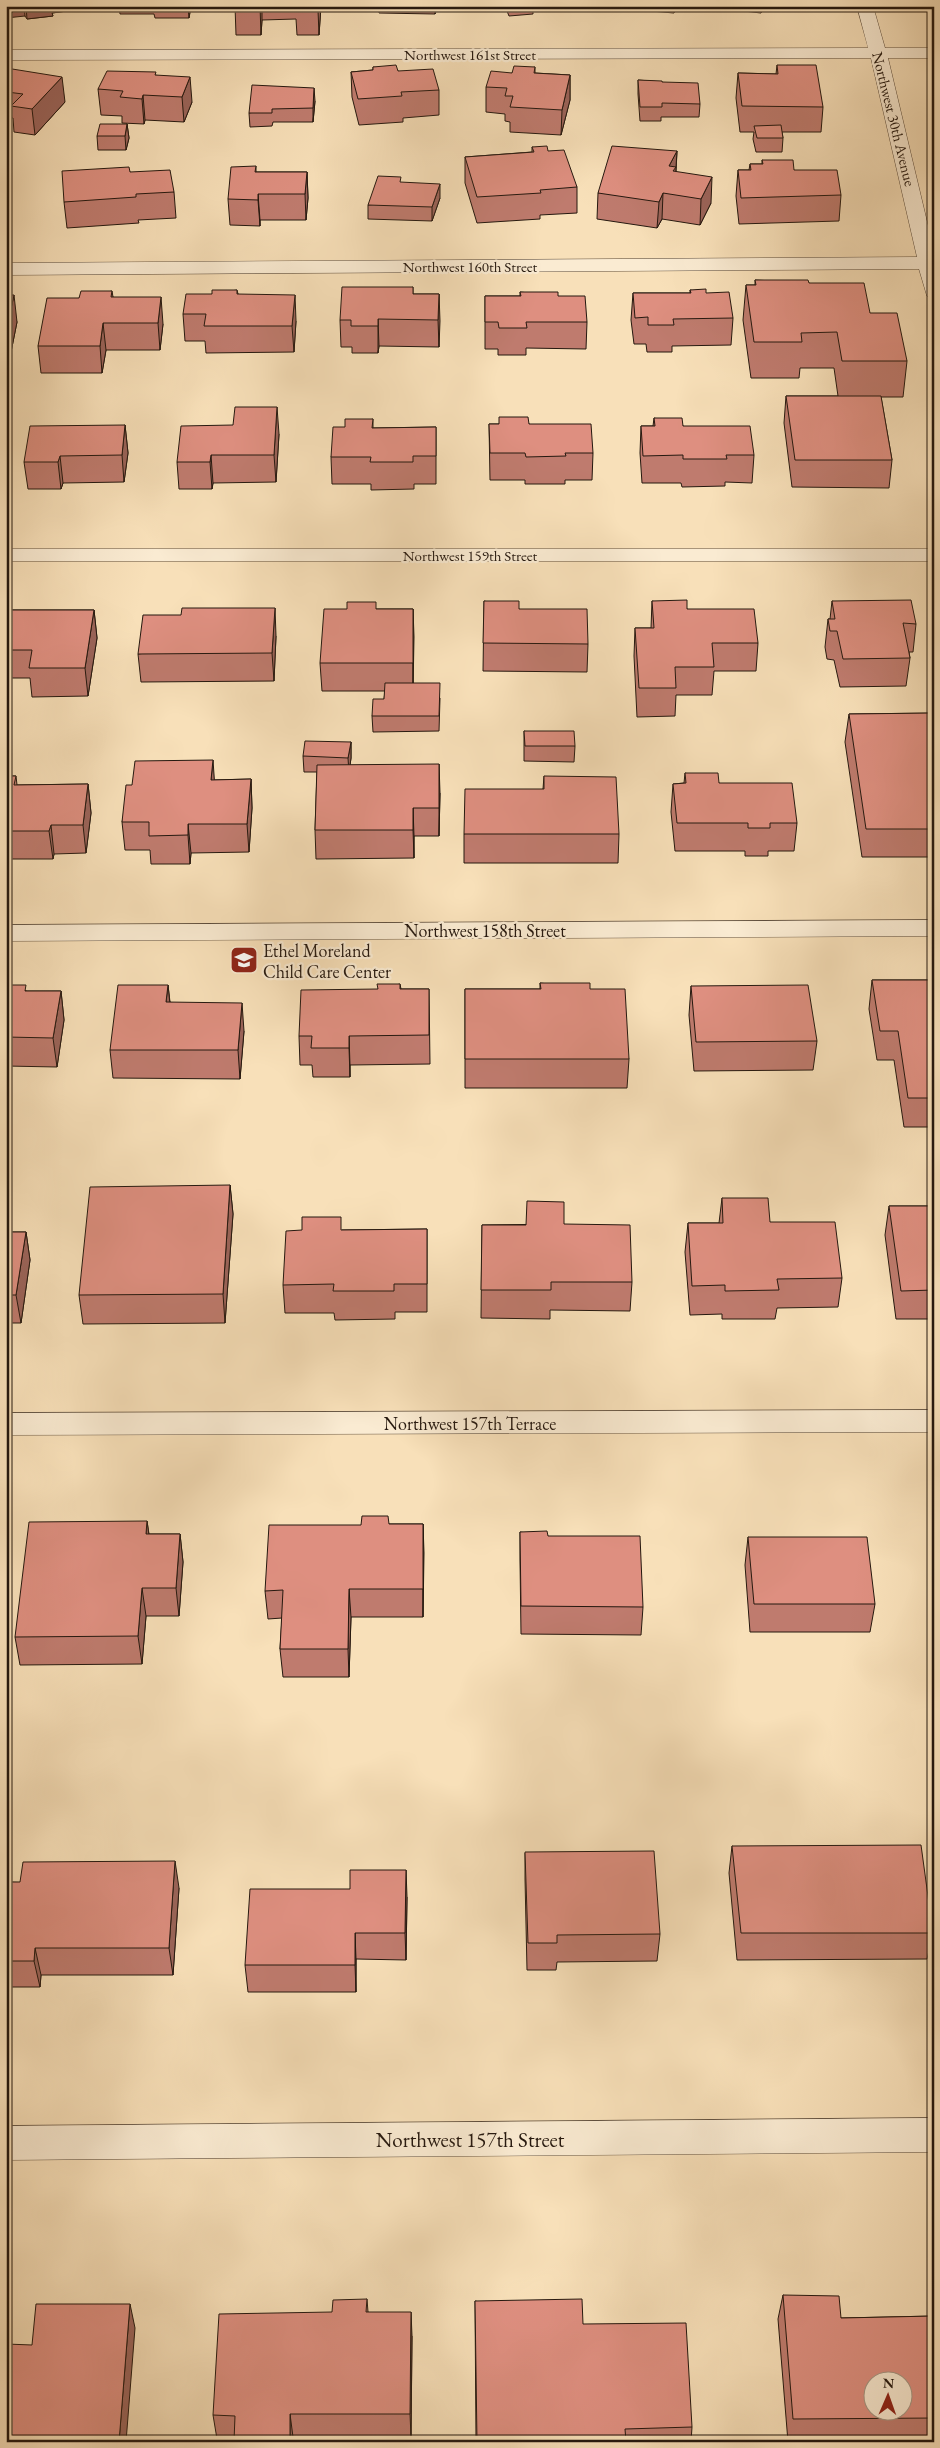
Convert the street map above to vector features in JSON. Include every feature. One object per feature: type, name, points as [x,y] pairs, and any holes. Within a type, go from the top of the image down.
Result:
[{"type":"street","name":"Northwest 30th Avenue","points":[[865,6],[931,263],[934,292]]},
{"type":"street","name":"Northwest 161st Street","points":[[6,55],[934,53]]},
{"type":"street","name":"Northwest 160th Street","points":[[6,269],[931,263]]},
{"type":"street","name":"Northwest 159th Street","points":[[6,555],[934,555]]},
{"type":"street","name":"Northwest 158th Street","points":[[6,933],[934,928]]},
{"type":"street","name":"Northwest 157th Terrace","points":[[6,1424],[934,1421]]},
{"type":"street","name":"Northwest 157th Street","points":[[6,2143],[934,2135]]},
{"type":"building","points":[[235,6],[260,6],[260,10],[235,10]]},
{"type":"building","points":[[296,6],[318,6],[318,10],[296,10]]},
{"type":"building","points":[[396,65],[398,71],[433,69],[439,90],[401,92],[402,96],[358,99],[351,72],[373,70],[373,67]]},
{"type":"building","points":[[777,65],[816,65],[823,107],[742,106],[738,73],[778,74]]},
{"type":"building","points":[[514,66],[535,67],[534,73],[570,75],[562,110],[510,107],[513,96],[505,96],[507,88],[486,87],[491,71],[512,73]]},
{"type":"building","points":[[6,68],[62,77],[32,109],[11,106],[23,94],[6,93]]},
{"type":"building","points":[[107,71],[156,72],[155,75],[190,77],[182,97],[143,95],[142,99],[120,97],[123,91],[98,89]]},
{"type":"building","points":[[638,80],[698,83],[700,104],[662,103],[662,107],[640,107]]},
{"type":"building","points":[[252,85],[314,88],[313,108],[272,109],[272,113],[249,113]]},
{"type":"building","points":[[100,124],[127,124],[125,136],[97,136]]},
{"type":"building","points":[[781,125],[783,138],[757,138],[754,126]]},
{"type":"building","points":[[547,146],[548,151],[564,150],[577,187],[540,190],[541,193],[477,197],[465,157],[534,152],[532,147]]},
{"type":"building","points":[[612,146],[677,151],[669,166],[676,167],[673,171],[712,177],[701,199],[663,193],[659,202],[598,193]]},
{"type":"building","points":[[762,160],[793,160],[794,170],[837,170],[841,195],[741,198],[738,170],[751,170],[750,164],[763,164]]},
{"type":"building","points":[[256,166],[255,172],[307,172],[305,194],[258,194],[258,200],[228,199],[231,167]]},
{"type":"building","points":[[129,167],[130,172],[170,170],[174,192],[136,194],[136,197],[64,202],[62,171]]},
{"type":"building","points":[[378,176],[401,177],[400,182],[440,184],[432,207],[368,205]]},
{"type":"building","points":[[755,280],[808,280],[809,283],[864,283],[870,313],[897,313],[907,361],[842,361],[837,332],[801,333],[802,342],[754,342],[746,285],[756,285]]},
{"type":"building","points":[[342,287],[413,287],[413,294],[439,294],[438,320],[378,319],[378,326],[351,326],[351,320],[340,320]]},
{"type":"building","points":[[706,289],[706,293],[729,292],[733,318],[673,319],[674,325],[648,325],[648,317],[635,318],[633,293],[691,293],[690,290]]},
{"type":"building","points":[[212,290],[237,290],[237,294],[295,295],[292,326],[204,326],[206,314],[183,314],[186,294],[212,294]]},
{"type":"building","points":[[81,291],[112,291],[111,297],[161,297],[158,323],[103,323],[100,346],[38,346],[47,298],[79,298]]},
{"type":"building","points":[[520,292],[558,292],[558,296],[585,296],[587,322],[526,322],[527,328],[499,328],[498,322],[485,322],[485,296],[521,296]]},
{"type":"building","points":[[6,295],[14,295],[6,332]]},
{"type":"building","points":[[786,396],[881,396],[892,460],[795,460]]},
{"type":"building","points":[[235,407],[277,407],[274,455],[211,455],[210,462],[177,462],[181,426],[233,425]]},
{"type":"building","points":[[499,417],[528,417],[529,424],[591,424],[593,453],[565,453],[566,456],[526,457],[525,453],[490,453],[489,424],[499,424]]},
{"type":"building","points":[[654,418],[682,418],[683,426],[750,426],[754,455],[726,455],[727,459],[683,459],[683,455],[643,456],[641,426],[655,426]]},
{"type":"building","points":[[345,419],[373,419],[372,428],[436,427],[436,456],[413,456],[413,462],[370,462],[371,457],[331,457],[333,427],[345,427]]},
{"type":"building","points":[[125,425],[122,455],[60,456],[58,462],[24,462],[30,426]]},
{"type":"building","points":[[687,600],[687,609],[754,609],[758,643],[712,643],[714,667],[675,667],[676,688],[639,688],[635,628],[654,628],[652,601]]},
{"type":"building","points":[[911,600],[916,624],[903,623],[910,658],[843,659],[837,631],[830,631],[828,619],[835,619],[832,601]]},
{"type":"building","points":[[484,601],[519,601],[519,609],[587,609],[588,644],[483,643]]},
{"type":"building","points":[[347,602],[376,602],[376,609],[413,609],[413,663],[320,663],[324,609],[347,609]]},
{"type":"building","points":[[182,608],[275,608],[272,653],[138,654],[143,615],[181,615]]},
{"type":"building","points":[[6,610],[94,610],[85,668],[29,668],[32,650],[6,650]]},
{"type":"building","points":[[385,683],[440,683],[439,716],[372,716],[373,699],[384,699]]},
{"type":"building","points":[[934,713],[934,829],[866,829],[849,714]]},
{"type":"building","points":[[524,731],[574,731],[575,746],[525,746]]},
{"type":"building","points":[[305,741],[351,742],[348,758],[303,756]]},
{"type":"building","points":[[213,760],[211,780],[251,779],[247,824],[188,824],[188,835],[149,836],[149,822],[122,822],[126,785],[132,785],[135,761]]},
{"type":"building","points":[[439,764],[439,808],[413,808],[413,830],[315,830],[317,765]]},
{"type":"building","points":[[685,773],[718,773],[719,783],[792,783],[797,823],[770,823],[770,828],[748,828],[748,823],[677,823],[673,784],[686,783]]},
{"type":"building","points":[[6,776],[16,776],[14,785],[88,784],[83,825],[51,825],[49,831],[6,831]]},
{"type":"building","points":[[544,776],[616,777],[619,834],[464,834],[465,789],[544,789]]},
{"type":"building","points":[[872,980],[934,980],[934,1098],[908,1098],[898,1031],[880,1031]]},
{"type":"building","points":[[540,983],[590,983],[590,989],[625,989],[629,1059],[465,1059],[465,989],[541,989]]},
{"type":"building","points":[[377,984],[400,984],[400,989],[429,989],[429,1035],[349,1036],[349,1048],[311,1048],[312,1036],[299,1036],[301,990],[378,989]]},
{"type":"building","points":[[6,985],[26,985],[25,991],[61,991],[53,1038],[6,1037]]},
{"type":"building","points":[[118,985],[168,985],[166,1002],[242,1003],[238,1050],[110,1050]]},
{"type":"building","points":[[808,985],[817,1041],[696,1042],[691,986]]},
{"type":"building","points":[[230,1185],[223,1294],[79,1295],[90,1187]]},
{"type":"building","points":[[722,1198],[768,1198],[770,1222],[835,1222],[842,1278],[777,1279],[779,1290],[725,1291],[725,1285],[692,1286],[688,1223],[723,1223]]},
{"type":"building","points":[[527,1201],[564,1202],[564,1224],[630,1225],[632,1282],[551,1282],[551,1290],[481,1290],[482,1225],[526,1225]]},
{"type":"building","points":[[889,1206],[934,1206],[934,1290],[901,1291]]},
{"type":"building","points":[[302,1217],[341,1217],[341,1230],[427,1229],[427,1284],[394,1284],[394,1291],[333,1291],[334,1284],[283,1285],[286,1231],[302,1230]]},
{"type":"building","points":[[6,1232],[26,1232],[16,1295],[6,1295]]},
{"type":"building","points":[[362,1516],[388,1516],[389,1524],[423,1524],[423,1589],[349,1589],[348,1649],[280,1649],[283,1590],[265,1591],[269,1525],[361,1525]]},
{"type":"building","points":[[147,1521],[146,1534],[180,1534],[176,1588],[142,1588],[138,1636],[15,1637],[29,1522]]},
{"type":"building","points":[[547,1531],[548,1536],[640,1536],[643,1607],[521,1606],[520,1532]]},
{"type":"building","points":[[748,1537],[867,1537],[875,1604],[754,1604]]},
{"type":"building","points":[[921,1845],[933,1933],[741,1933],[732,1846]]},
{"type":"building","points":[[654,1851],[660,1934],[557,1935],[557,1943],[528,1943],[525,1852]]},
{"type":"building","points":[[175,1861],[169,1948],[35,1948],[34,1961],[6,1961],[6,1882],[20,1882],[23,1862]]},
{"type":"building","points":[[350,1870],[406,1870],[405,1933],[355,1933],[355,1965],[245,1965],[250,1889],[350,1889]]},
{"type":"building","points":[[783,2295],[839,2296],[841,2318],[934,2316],[934,2418],[912,2418],[912,2370],[862,2370],[862,2419],[793,2419]]},
{"type":"building","points":[[367,2299],[366,2312],[411,2312],[410,2414],[290,2414],[290,2441],[234,2441],[235,2416],[213,2415],[219,2314],[332,2312],[333,2300]]},
{"type":"building","points":[[582,2299],[583,2324],[686,2323],[692,2427],[625,2429],[626,2442],[477,2442],[475,2301]]},
{"type":"building","points":[[36,2304],[130,2304],[119,2442],[6,2442],[6,2344],[32,2345]]},
{"type":"place","name":"Ethel Moreland Child Care Center","points":[[244,960]]}]
